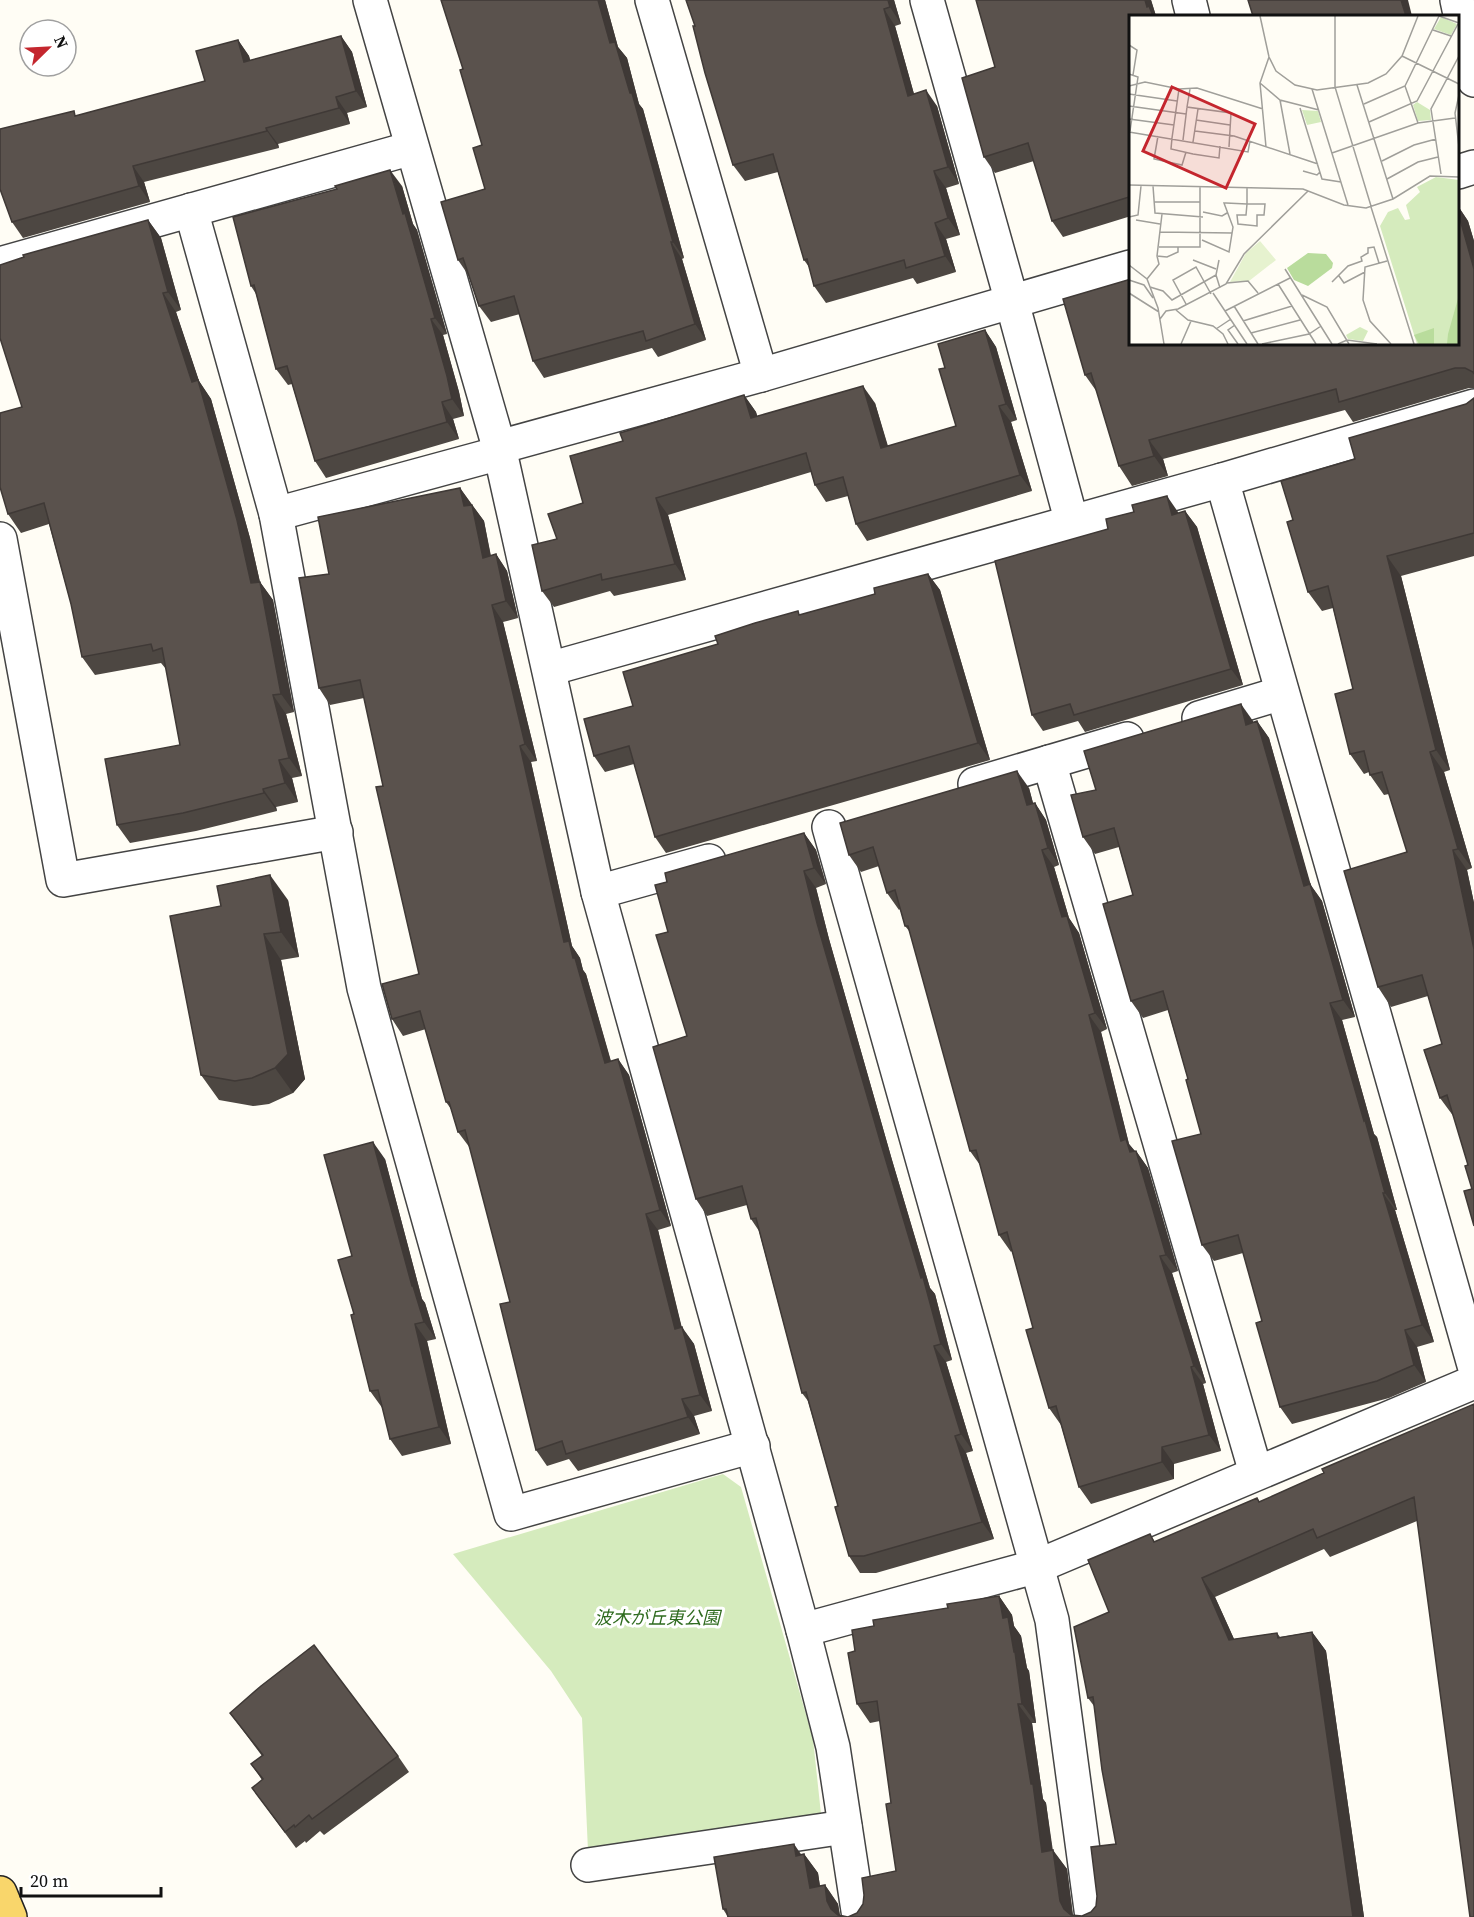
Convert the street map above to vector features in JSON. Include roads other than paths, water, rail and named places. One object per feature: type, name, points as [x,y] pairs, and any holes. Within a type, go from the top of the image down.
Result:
[{"type":"main road","points":[[0,1893],[10,1917]]},
{"type":"street","points":[[370,0],[500,450],[598,892],[803,1630],[832,1747],[860,1917]]},
{"type":"street","points":[[652,0],[761,375]]},
{"type":"street","points":[[927,0],[1072,523]]},
{"type":"street","points":[[1189,0],[1193,15]]},
{"type":"street","points":[[1457,0],[1474,80]]},
{"type":"street","points":[[0,264],[412,148]]},
{"type":"street","points":[[1459,172],[1474,167]]},
{"type":"street","points":[[191,210],[276,514],[364,988],[512,1514],[753,1446]]},
{"type":"street","points":[[276,514],[1129,268]]},
{"type":"street","points":[[549,669],[1072,523],[1474,406]]},
{"type":"street","points":[[1222,480],[1474,1365]]},
{"type":"street","points":[[0,539],[63,880],[336,832]]},
{"type":"street","points":[[950,791],[1282,693]]},
{"type":"street","points":[[1049,762],[1256,1473]]},
{"type":"street","points":[[862,817],[817,830],[1038,1566],[1052,1620],[1092,1917]]},
{"type":"street","points":[[598,892],[737,853]]},
{"type":"street","points":[[803,1630],[1038,1566],[1474,1382]]},
{"type":"street","points":[[588,1865],[845,1827]]},
{"type":"park label","name":"波木が丘東公園","points":[[657,1618]]}]
